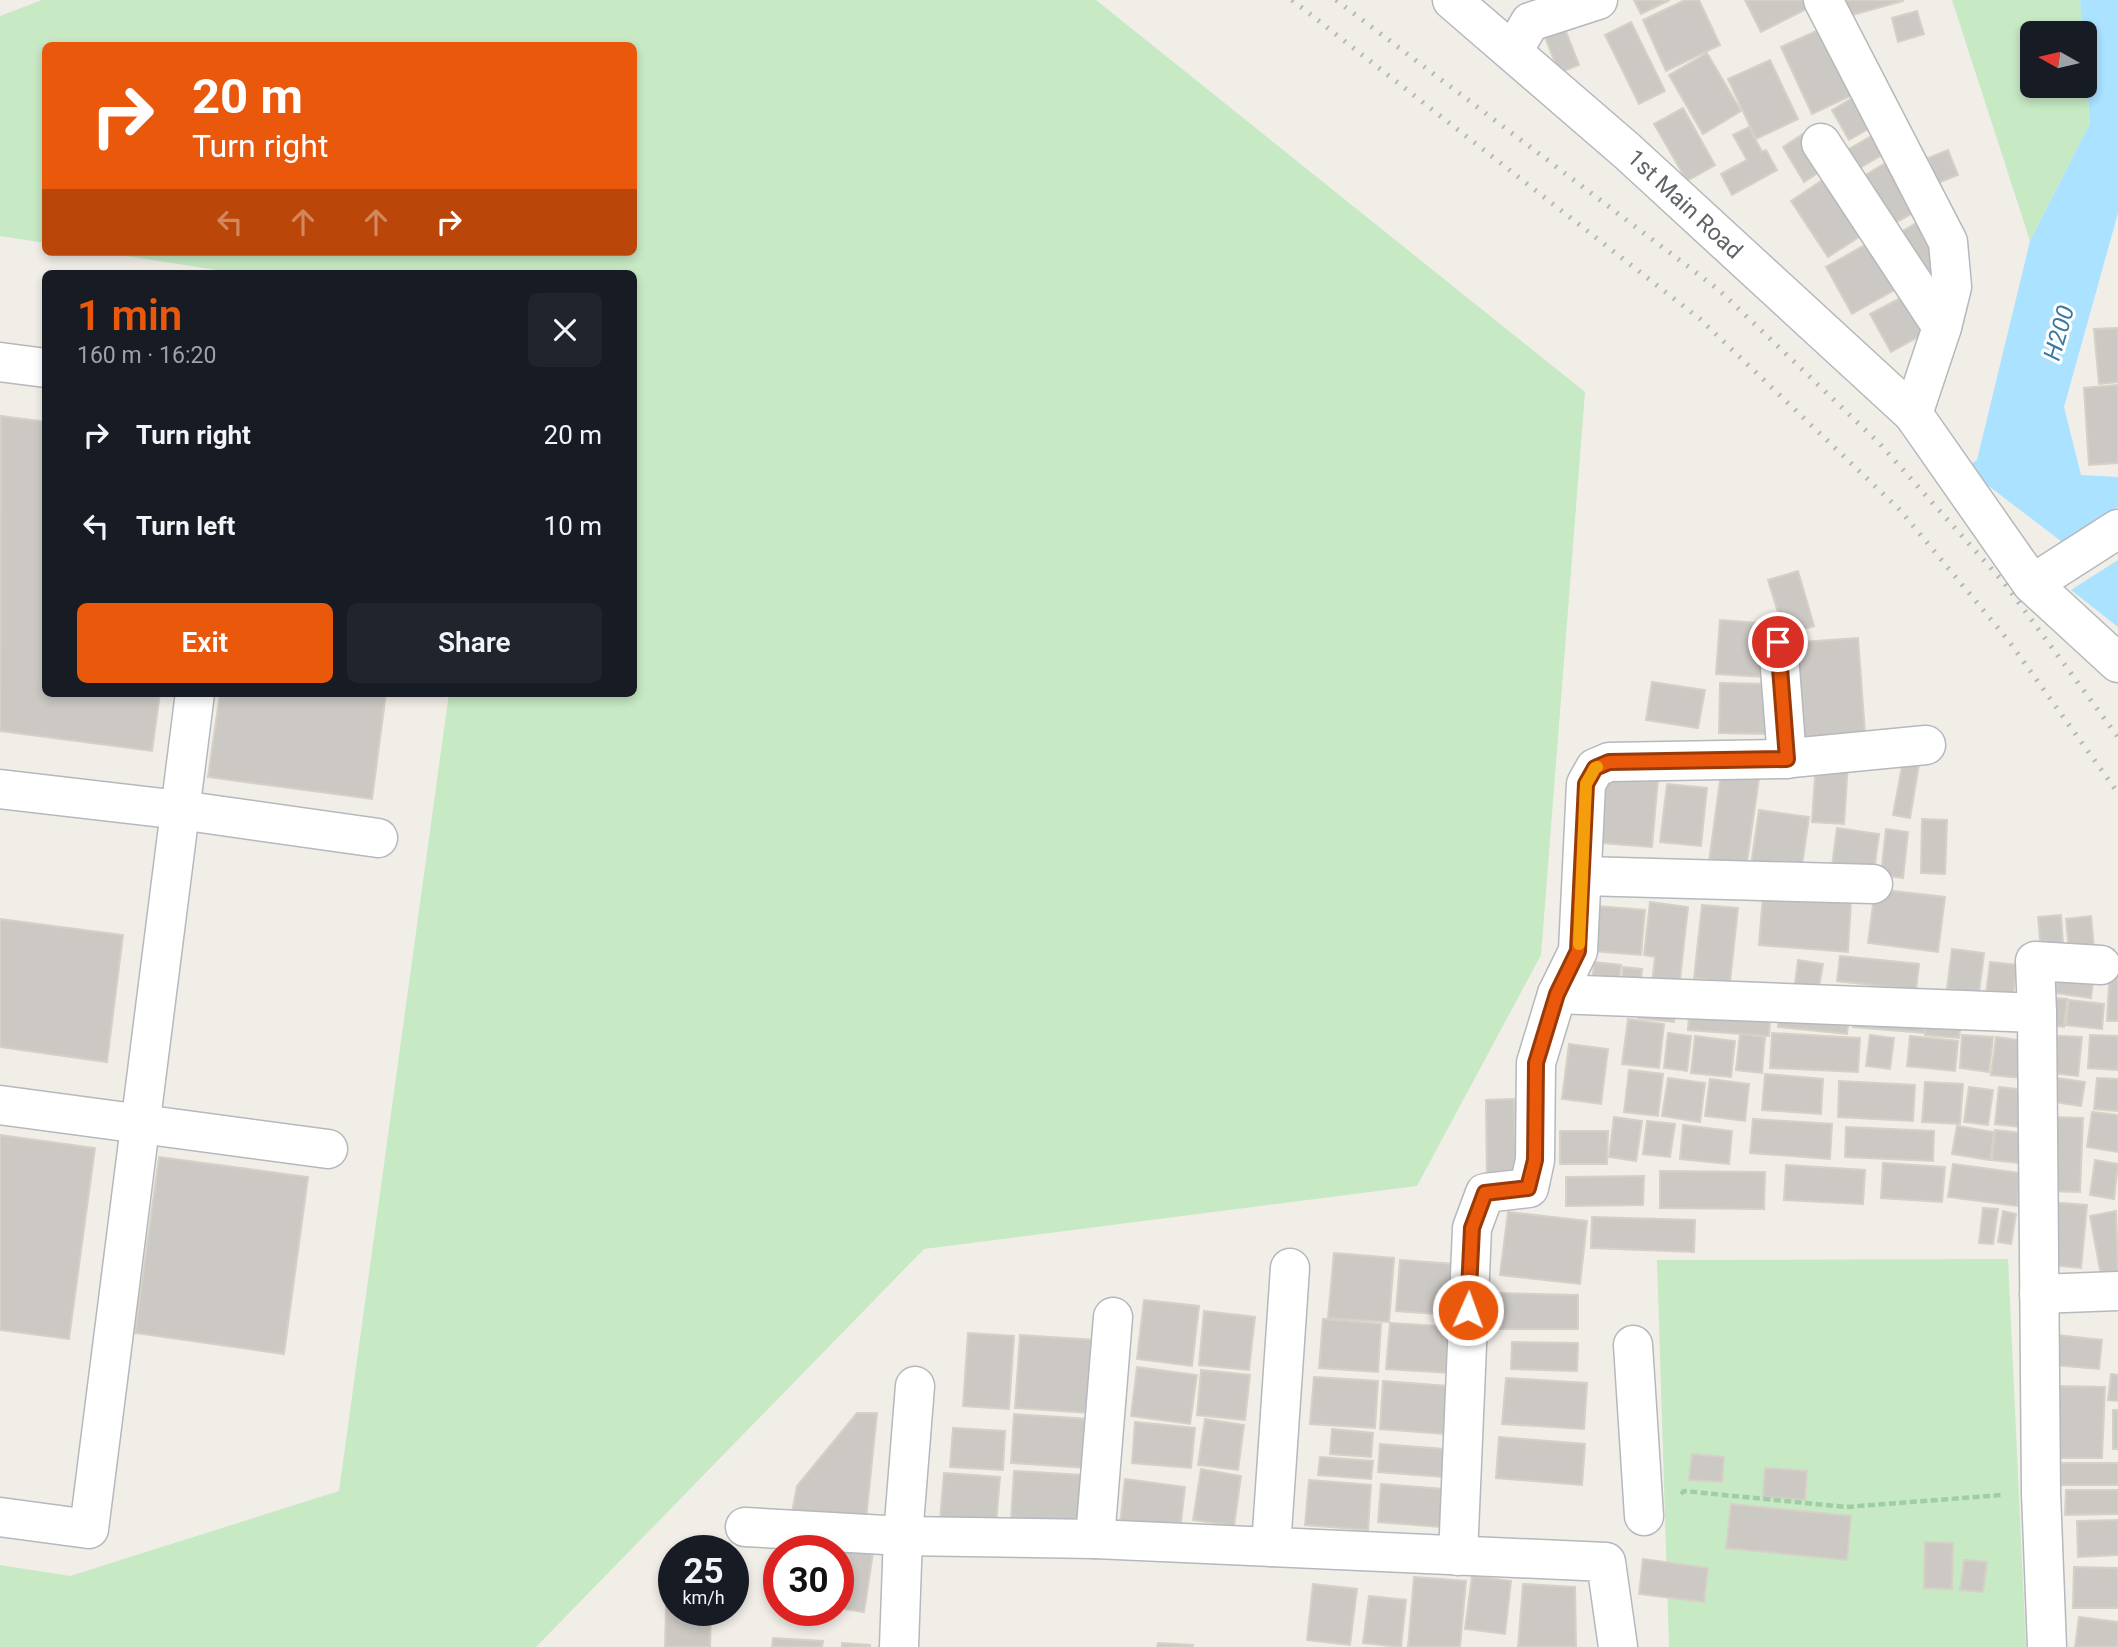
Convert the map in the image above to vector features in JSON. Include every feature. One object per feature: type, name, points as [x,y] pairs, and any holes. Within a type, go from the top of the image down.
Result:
[{"type":"street","name":"1st Main Road","points":[[1452,0],[1522,24],[1627,151],[1913,414],[2032,584],[2118,663]]},
{"type":"street","points":[[1522,24],[1598,0]]},
{"type":"street","points":[[1823,0],[1948,242],[1952,287],[1942,327],[1913,414]]},
{"type":"street","points":[[1821,143],[1942,327]]},
{"type":"street","points":[[0,362],[42,367]]},
{"type":"street","points":[[2032,584],[2118,528]]},
{"type":"street","points":[[1778,642],[1787,759]]},
{"type":"street","points":[[0,1517],[89,1529],[194,697]]},
{"type":"street","points":[[1458,1556],[1472,1228],[1485,1193],[1528,1188],[1535,1160],[1536,1063],[1557,994],[1578,951],[1586,784],[1595,768],[1609,762],[1787,759],[1926,745]]},
{"type":"street","points":[[0,789],[180,810],[379,838]]},
{"type":"street","points":[[1583,876],[1873,884]]},
{"type":"street","points":[[2047,1647],[2041,1493],[2035,961],[2101,965]]},
{"type":"street","points":[[1557,994],[2037,1013]]},
{"type":"street","points":[[0,1105],[328,1149]]},
{"type":"street","points":[[1271,1547],[1290,1268]]},
{"type":"street","points":[[2039,1294],[2118,1291]]},
{"type":"street","points":[[1095,1539],[1112,1317]]},
{"type":"street","points":[[1633,1345],[1644,1516]]},
{"type":"street","points":[[899,1647],[903,1536],[915,1386]]},
{"type":"street","points":[[745,1527],[903,1536],[1095,1539],[1606,1562],[1618,1647]]},
{"type":"path","points":[[1644,1516],[1663,1513],[1684,1491],[1846,1507],[2041,1493]]},
{"type":"green space","points":[[42,0],[1096,0],[1585,392],[1541,955],[1417,1186],[924,1249],[536,1647],[0,1647],[0,1565],[70,1576],[339,1491],[448,697],[637,697],[637,270],[217,270],[127,256],[637,256],[637,42],[42,42],[42,243],[0,236],[0,16]]},
{"type":"green space","points":[[1952,0],[2080,0],[2082,21],[2020,21],[2020,98],[2088,98],[2090,123],[2030,241]]},
{"type":"green space","points":[[2008,1259],[2026,1647],[1669,1647],[1657,1260]]},
{"type":"water","name":"H200","points":[[2080,0],[2118,0],[2118,213],[2064,407],[2081,475],[2118,477],[2118,507],[2066,545],[1965,468],[1977,460],[2030,241],[2090,123],[2088,98],[2097,98],[2097,21],[2082,21]]},
{"type":"water","points":[[2118,560],[2118,627],[2071,590]]},
{"type":"building","points":[[1634,0],[1670,0],[1641,14]]},
{"type":"building","points":[[1685,0],[1699,0],[1720,45],[1666,71],[1643,20]]},
{"type":"building","points":[[1745,0],[1811,0],[1814,5],[1761,32]]},
{"type":"building","points":[[1840,0],[1903,0],[1903,1],[1845,17]]},
{"type":"building","points":[[1917,11],[1924,34],[1898,42],[1892,18]]},
{"type":"building","points":[[1560,16],[1579,65],[1559,73],[1540,24]]},
{"type":"building","points":[[1631,22],[1665,91],[1639,104],[1605,35]]},
{"type":"building","points":[[1827,26],[1857,93],[1812,114],[1781,47]]},
{"type":"building","points":[[1707,53],[1741,111],[1703,134],[1669,75]]},
{"type":"building","points":[[1770,60],[1798,119],[1756,139],[1728,79]]},
{"type":"building","points":[[1854,97],[1872,127],[1849,140],[1832,110]]},
{"type":"building","points":[[1683,108],[1715,165],[1687,181],[1654,124]]},
{"type":"building","points":[[1749,127],[1762,152],[1766,150],[1777,170],[1732,195],[1721,174],[1747,160],[1733,135]]},
{"type":"building","points":[[1885,128],[1896,147],[1846,176],[1835,157]]},
{"type":"building","points":[[1806,132],[1827,167],[1804,182],[1783,147]]},
{"type":"building","points":[[1948,150],[1958,175],[1938,183],[1928,158]]},
{"type":"building","points":[[1894,158],[1922,208],[1884,229],[1857,180]]},
{"type":"building","points":[[1836,171],[1873,228],[1828,257],[1791,201]]},
{"type":"building","points":[[1916,223],[1942,266],[1921,279],[1896,235]]},
{"type":"building","points":[[1877,238],[1903,285],[1852,314],[1826,267]]},
{"type":"building","points":[[1906,295],[1925,333],[1891,352],[1870,314]]},
{"type":"building","points":[[2118,328],[2118,382],[2099,384],[2094,329]]},
{"type":"building","points":[[2118,385],[2118,463],[2089,465],[2084,388]]},
{"type":"building","points":[[1,416],[42,421],[42,697],[159,697],[152,751],[0,731]]},
{"type":"building","points":[[1798,571],[1814,626],[1785,635],[1768,580]]},
{"type":"building","points":[[1720,620],[1770,624],[1766,677],[1716,674]]},
{"type":"building","points":[[1858,638],[1865,733],[1795,738],[1788,643]]},
{"type":"building","points":[[1652,682],[1705,690],[1698,728],[1646,720]]},
{"type":"building","points":[[1720,683],[1768,684],[1767,734],[1719,733]]},
{"type":"building","points":[[219,697],[385,697],[372,799],[208,777]]},
{"type":"building","points":[[1816,761],[1848,763],[1844,824],[1812,822]]},
{"type":"building","points":[[1903,761],[1919,764],[1910,818],[1893,815]]},
{"type":"building","points":[[1722,766],[1760,771],[1746,869],[1708,869]]},
{"type":"building","points":[[1607,775],[1658,779],[1652,847],[1601,843]]},
{"type":"building","points":[[1667,784],[1707,788],[1701,846],[1660,842]]},
{"type":"building","points":[[1759,810],[1809,817],[1801,872],[1751,865]]},
{"type":"building","points":[[1922,819],[1947,820],[1945,874],[1921,873]]},
{"type":"building","points":[[1837,828],[1879,834],[1873,879],[1831,874]]},
{"type":"building","points":[[1886,829],[1908,832],[1903,878],[1881,875]]},
{"type":"building","points":[[1875,889],[1945,897],[1938,952],[1868,943]]},
{"type":"building","points":[[1763,895],[1851,901],[1848,952],[1759,945]]},
{"type":"building","points":[[1650,902],[1688,907],[1679,988],[1652,984],[1655,957],[1644,955]]},
{"type":"building","points":[[1702,905],[1738,908],[1730,982],[1694,978]]},
{"type":"building","points":[[1596,906],[1645,910],[1641,955],[1593,951]]},
{"type":"building","points":[[2061,915],[2064,958],[2042,960],[2038,917]]},
{"type":"building","points":[[2091,916],[2095,958],[2070,961],[2066,919]]},
{"type":"building","points":[[0,919],[123,935],[107,1062],[0,1047]]},
{"type":"building","points":[[1952,949],[1984,953],[1979,993],[1947,989]]},
{"type":"building","points":[[1840,956],[1919,964],[1916,990],[1837,981]]},
{"type":"building","points":[[1798,960],[1823,964],[1819,987],[1795,984]]},
{"type":"building","points":[[1594,962],[1621,965],[1618,988],[1592,985]]},
{"type":"building","points":[[1990,962],[2017,965],[2013,997],[1986,994]]},
{"type":"building","points":[[2059,965],[2095,969],[2091,998],[2055,993]]},
{"type":"building","points":[[2110,965],[2118,965],[2118,1021],[2107,1021]]},
{"type":"building","points":[[1623,967],[1642,969],[1640,990],[1621,989]]},
{"type":"building","points":[[2043,997],[2067,999],[2064,1027],[2040,1024]]},
{"type":"building","points":[[2069,1000],[2104,1004],[2102,1029],[2066,1025]]},
{"type":"building","points":[[1641,1001],[1677,1004],[1674,1022],[1638,1018]]},
{"type":"building","points":[[1690,1002],[1771,1006],[1769,1036],[1688,1030]]},
{"type":"building","points":[[1779,1007],[1850,1008],[1847,1034],[1778,1027]]},
{"type":"building","points":[[1855,1008],[1927,1012],[1924,1033],[1853,1027]]},
{"type":"building","points":[[1927,1011],[1962,1014],[1959,1038],[1925,1035]]},
{"type":"building","points":[[1628,1019],[1664,1024],[1659,1068],[1622,1064]]},
{"type":"building","points":[[1668,1033],[1691,1036],[1687,1071],[1664,1068]]},
{"type":"building","points":[[1772,1033],[1860,1038],[1858,1072],[1770,1068]]},
{"type":"building","points":[[1740,1034],[1765,1037],[1762,1073],[1736,1070]]},
{"type":"building","points":[[1870,1035],[1894,1038],[1890,1069],[1866,1066]]},
{"type":"building","points":[[1962,1035],[1993,1037],[1989,1072],[1960,1068]]},
{"type":"building","points":[[2041,1035],[2082,1037],[2078,1076],[2042,1072]]},
{"type":"building","points":[[2090,1035],[2118,1036],[2118,1070],[2088,1068]]},
{"type":"building","points":[[1695,1036],[1735,1041],[1731,1077],[1691,1073]]},
{"type":"building","points":[[1910,1036],[1958,1041],[1955,1071],[1907,1066]]},
{"type":"building","points":[[1996,1037],[2026,1041],[2022,1078],[1991,1075]]},
{"type":"building","points":[[1569,1044],[1608,1049],[1601,1104],[1562,1099]]},
{"type":"building","points":[[1629,1070],[1663,1074],[1658,1116],[1624,1112]]},
{"type":"building","points":[[1765,1074],[1823,1079],[1821,1114],[1762,1110]]},
{"type":"building","points":[[1668,1078],[1705,1083],[1700,1122],[1662,1116]]},
{"type":"building","points":[[2057,1078],[2085,1082],[2081,1106],[2054,1102]]},
{"type":"building","points":[[2097,1078],[2118,1079],[2118,1111],[2094,1109]]},
{"type":"building","points":[[1710,1079],[1749,1084],[1745,1121],[1705,1116]]},
{"type":"building","points":[[1839,1081],[1915,1085],[1913,1121],[1838,1117]]},
{"type":"building","points":[[1925,1082],[1963,1084],[1960,1124],[1922,1122]]},
{"type":"building","points":[[1969,1087],[1993,1090],[1988,1125],[1964,1122]]},
{"type":"building","points":[[1999,1087],[2025,1090],[2020,1127],[1995,1124]]},
{"type":"building","points":[[1514,1099],[1516,1183],[1487,1184],[1486,1100]]},
{"type":"building","points":[[2092,1112],[2118,1115],[2118,1152],[2087,1147]]},
{"type":"building","points":[[1614,1117],[1642,1121],[1636,1161],[1609,1157]]},
{"type":"building","points":[[2047,1117],[2083,1118],[2080,1192],[2044,1191]]},
{"type":"building","points":[[1753,1119],[1832,1124],[1830,1159],[1750,1153]]},
{"type":"building","points":[[1647,1121],[1675,1124],[1670,1157],[1643,1154]]},
{"type":"building","points":[[1683,1125],[1732,1131],[1729,1164],[1680,1159]]},
{"type":"building","points":[[1957,1126],[1994,1132],[1990,1160],[1952,1154]]},
{"type":"building","points":[[1846,1127],[1934,1131],[1933,1161],[1845,1157]]},
{"type":"building","points":[[1995,1130],[2022,1133],[2018,1163],[1992,1160]]},
{"type":"building","points":[[1560,1131],[1608,1131],[1607,1164],[1560,1164]]},
{"type":"building","points":[[0,1135],[95,1148],[69,1339],[0,1330]]},
{"type":"building","points":[[159,1157],[308,1177],[284,1354],[135,1333]]},
{"type":"building","points":[[2095,1160],[2118,1164],[2114,1199],[2090,1195]]},
{"type":"building","points":[[1883,1163],[1945,1167],[1942,1202],[1881,1198]]},
{"type":"building","points":[[1953,1164],[2021,1173],[2017,1206],[1948,1197]]},
{"type":"building","points":[[1786,1165],[1865,1170],[1863,1204],[1784,1200]]},
{"type":"building","points":[[1660,1171],[1765,1172],[1764,1209],[1660,1208]]},
{"type":"building","points":[[1644,1176],[1643,1205],[1566,1206],[1566,1177]]},
{"type":"building","points":[[2047,1202],[2087,1205],[2081,1268],[2042,1264]]},
{"type":"building","points":[[1983,1208],[1998,1209],[1993,1244],[1979,1243]]},
{"type":"building","points":[[2003,1211],[2016,1214],[2011,1244],[1998,1242]]},
{"type":"building","points":[[2116,1211],[2118,1271],[2101,1275],[2090,1216]]},
{"type":"building","points":[[1508,1212],[1587,1221],[1580,1284],[1500,1275]]},
{"type":"building","points":[[1592,1217],[1695,1220],[1694,1252],[1591,1248]]},
{"type":"building","points":[[1334,1253],[1394,1258],[1389,1322],[1328,1318]]},
{"type":"building","points":[[1400,1260],[1454,1264],[1450,1315],[1396,1311]]},
{"type":"building","points":[[1496,1293],[1578,1295],[1578,1329],[1495,1329]]},
{"type":"building","points":[[1144,1300],[1199,1306],[1192,1366],[1137,1359]]},
{"type":"building","points":[[1204,1311],[1255,1317],[1249,1370],[1199,1365]]},
{"type":"building","points":[[1323,1319],[1381,1324],[1378,1372],[1319,1368]]},
{"type":"building","points":[[1390,1323],[1454,1327],[1451,1373],[1386,1369]]},
{"type":"building","points":[[968,1333],[1014,1336],[1009,1409],[963,1406]]},
{"type":"building","points":[[1020,1335],[1095,1340],[1090,1413],[1015,1408]]},
{"type":"building","points":[[2057,1335],[2102,1340],[2099,1369],[2054,1365]]},
{"type":"building","points":[[1512,1342],[1578,1343],[1577,1371],[1511,1369]]},
{"type":"building","points":[[1137,1367],[1197,1375],[1190,1424],[1131,1416]]},
{"type":"building","points":[[1201,1370],[1250,1375],[1245,1420],[1197,1415]]},
{"type":"building","points":[[2111,1374],[2118,1375],[2118,1401],[2108,1400]]},
{"type":"building","points":[[1314,1377],[1378,1381],[1375,1428],[1310,1424]]},
{"type":"building","points":[[1506,1378],[1587,1383],[1584,1429],[1502,1424]]},
{"type":"building","points":[[1383,1381],[1448,1386],[1445,1434],[1380,1429]]},
{"type":"building","points":[[2058,1386],[2105,1387],[2102,1458],[2056,1458]]},
{"type":"building","points":[[2113,1410],[2118,1410],[2118,1449],[2113,1449]]},
{"type":"building","points":[[857,1413],[877,1413],[866,1519],[792,1512],[797,1486]]},
{"type":"building","points":[[1014,1414],[1090,1419],[1086,1468],[1011,1463]]},
{"type":"building","points":[[1205,1419],[1244,1425],[1238,1470],[1198,1465]]},
{"type":"building","points":[[1135,1422],[1195,1428],[1191,1468],[1132,1463]]},
{"type":"building","points":[[953,1428],[1005,1431],[1003,1470],[950,1467]]},
{"type":"building","points":[[1332,1429],[1373,1433],[1371,1457],[1330,1454]]},
{"type":"building","points":[[1499,1437],[1585,1444],[1582,1485],[1496,1478]]},
{"type":"building","points":[[1380,1444],[1445,1449],[1443,1477],[1378,1472]]},
{"type":"building","points":[[1692,1454],[1724,1457],[1722,1482],[1689,1480]]},
{"type":"building","points":[[1320,1457],[1373,1461],[1371,1479],[1318,1475]]},
{"type":"building","points":[[2061,1463],[2118,1463],[2118,1485],[2061,1485]]},
{"type":"building","points":[[1765,1468],[1807,1471],[1805,1500],[1763,1497]]},
{"type":"building","points":[[1201,1469],[1241,1476],[1234,1526],[1193,1520]]},
{"type":"building","points":[[1014,1471],[1083,1475],[1079,1524],[1011,1520]]},
{"type":"building","points":[[944,1473],[1000,1477],[996,1524],[940,1520]]},
{"type":"building","points":[[1125,1479],[1185,1487],[1180,1531],[1120,1524]]},
{"type":"building","points":[[1309,1480],[1371,1485],[1368,1530],[1305,1525]]},
{"type":"building","points":[[1381,1484],[1444,1489],[1441,1527],[1378,1522]]},
{"type":"building","points":[[2066,1490],[2118,1490],[2118,1514],[2065,1515]]},
{"type":"building","points":[[1731,1504],[1851,1516],[1847,1560],[1726,1548]]},
{"type":"building","points":[[2118,1520],[2118,1555],[2078,1557],[2077,1521]]},
{"type":"building","points":[[1925,1542],[1953,1543],[1952,1589],[1924,1588]]},
{"type":"building","points":[[854,1551],[873,1553],[864,1612],[854,1610]]},
{"type":"building","points":[[1643,1559],[1708,1568],[1704,1602],[1639,1594]]},
{"type":"building","points":[[1964,1560],[1987,1562],[1983,1592],[1960,1590]]},
{"type":"building","points":[[2074,1567],[2118,1568],[2118,1608],[2073,1608]]},
{"type":"building","points":[[1472,1576],[1511,1581],[1505,1634],[1465,1629]]},
{"type":"building","points":[[1414,1577],[1466,1581],[1460,1647],[1408,1647]]},
{"type":"building","points":[[1313,1584],[1357,1589],[1350,1645],[1307,1640]]},
{"type":"building","points":[[1523,1584],[1575,1587],[1576,1647],[1518,1647]]},
{"type":"building","points":[[1369,1596],[1406,1600],[1401,1647],[1363,1643]]},
{"type":"building","points":[[2079,1617],[2118,1622],[2118,1647],[2075,1647]]},
{"type":"building","points":[[666,1626],[711,1626],[710,1647],[665,1647]]},
{"type":"building","points":[[773,1638],[823,1641],[822,1647],[772,1647]]},
{"type":"building","points":[[842,1643],[870,1645],[870,1647],[842,1647]]},
{"type":"building","points":[[1158,1643],[1193,1645],[1157,1647]]},
{"type":"railway","points":[[1292,0],[1700,319],[1900,510],[2008,640],[2118,793]]},
{"type":"railway","points":[[1336,0],[1719,290],[1879,443],[2005,584],[2118,737]]},
{"type":"slow traffic","points":[[1579,944],[1586,784],[1597,767]]},
{"type":"route","points":[[1468,1310],[1472,1228],[1485,1193],[1528,1188],[1535,1160],[1536,1063],[1557,994],[1578,951],[1586,784],[1595,768],[1609,762],[1787,759],[1778,642]]}]
